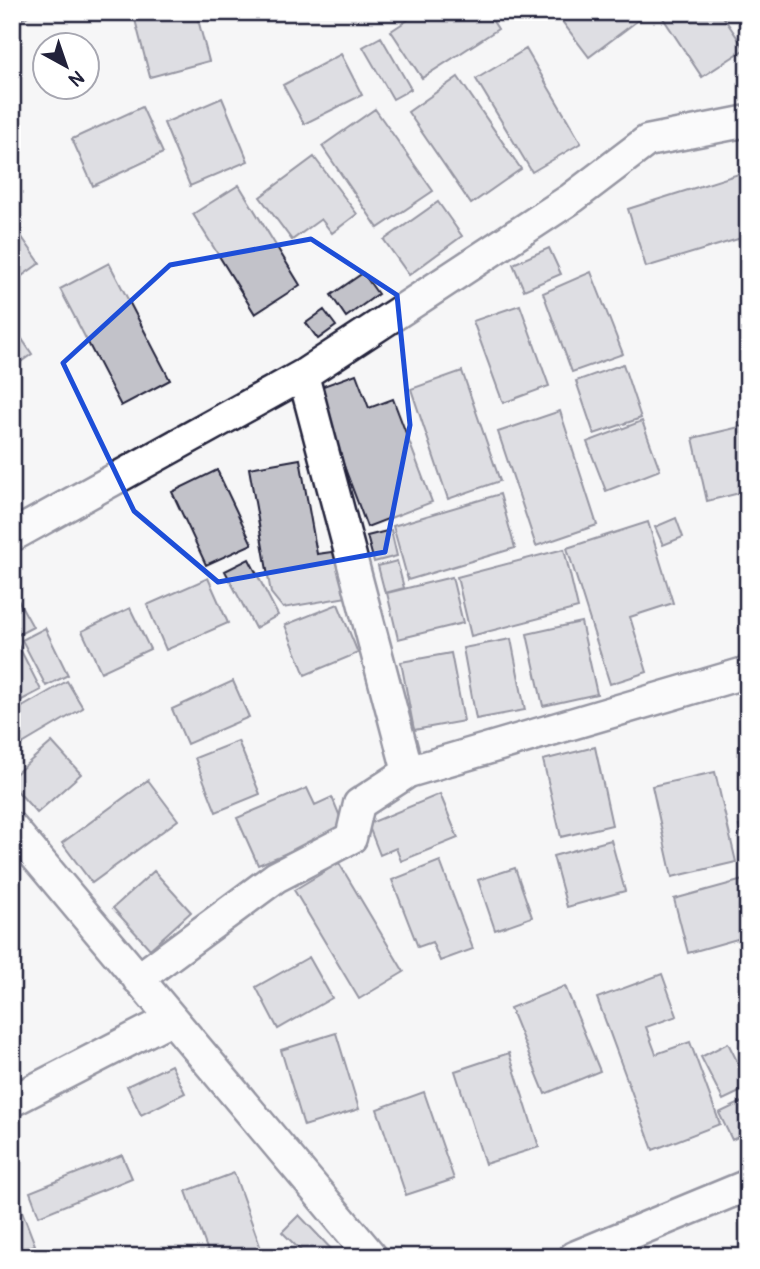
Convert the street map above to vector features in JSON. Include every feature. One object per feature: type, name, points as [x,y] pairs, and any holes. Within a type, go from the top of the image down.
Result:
[{"type":"street","points":[[12,536],[303,374],[572,198],[647,141],[748,121]]},
{"type":"street","points":[[303,374],[408,772]]},
{"type":"street","points":[[138,979],[276,877],[351,838],[359,804],[408,772],[748,672]]},
{"type":"street","points":[[12,828],[372,1257]]},
{"type":"street","points":[[12,1101],[171,1019]]},
{"type":"street","points":[[575,1257],[748,1185]]},
{"type":"highlighted area","points":[[311,239],[397,295],[410,425],[385,552],[218,582],[134,511],[63,363],[170,265]]},
{"type":"building","points":[[12,12],[30,12],[31,14],[12,25]]},
{"type":"building","points":[[133,12],[196,12],[209,61],[150,77]]},
{"type":"building","points":[[420,12],[487,12],[498,29],[422,78],[391,31]]},
{"type":"building","points":[[555,12],[649,12],[589,57]]},
{"type":"building","points":[[659,12],[720,12],[745,49],[702,77]]},
{"type":"building","points":[[381,37],[411,89],[393,99],[363,47]]},
{"type":"building","points":[[526,49],[581,143],[532,172],[476,79]]},
{"type":"building","points":[[341,54],[362,95],[304,124],[283,85]]},
{"type":"building","points":[[458,77],[521,169],[471,204],[408,112]]},
{"type":"building","points":[[222,98],[248,161],[190,186],[164,123]]},
{"type":"building","points":[[142,107],[163,153],[93,186],[72,139]]},
{"type":"building","points":[[375,109],[433,191],[378,228],[322,146]]},
{"type":"building","points":[[314,157],[357,214],[332,233],[321,219],[292,240],[260,197]]},
{"type":"building","points":[[748,171],[748,236],[646,267],[628,209]]},
{"type":"building","points":[[239,185],[300,285],[255,314],[193,214]]},
{"type":"building","points":[[438,202],[462,236],[409,275],[384,240]]},
{"type":"building","points":[[12,223],[40,263],[12,283]]},
{"type":"building","points":[[549,248],[561,274],[524,290],[513,264]]},
{"type":"building","points":[[109,263],[170,380],[121,406],[60,289]]},
{"type":"building","points":[[591,272],[623,354],[572,372],[543,293]]},
{"type":"building","points":[[363,273],[378,294],[346,317],[331,295]]},
{"type":"building","points":[[520,305],[549,386],[503,403],[473,321]]},
{"type":"building","points":[[324,310],[336,326],[318,339],[306,323]]},
{"type":"building","points":[[12,324],[32,354],[12,368]]},
{"type":"building","points":[[623,364],[641,418],[594,434],[576,381]]},
{"type":"building","points":[[462,371],[500,481],[448,499],[411,389]]},
{"type":"building","points":[[356,374],[369,408],[393,399],[432,502],[367,527],[315,389]]},
{"type":"building","points":[[560,411],[597,525],[536,546],[498,432]]},
{"type":"building","points":[[642,421],[660,470],[606,491],[587,442]]},
{"type":"building","points":[[748,425],[748,491],[707,501],[693,438]]},
{"type":"building","points":[[300,459],[317,554],[338,551],[347,597],[283,608],[271,593],[249,468]]},
{"type":"building","points":[[217,470],[252,544],[206,565],[172,492]]},
{"type":"building","points":[[500,494],[515,548],[408,580],[393,526]]},
{"type":"building","points":[[676,518],[683,537],[663,545],[655,527]]},
{"type":"building","points":[[648,522],[673,603],[630,617],[647,672],[610,684],[567,548]]},
{"type":"building","points":[[391,530],[397,556],[374,562],[367,536]]},
{"type":"building","points":[[564,549],[578,608],[471,636],[457,577]]},
{"type":"building","points":[[249,559],[278,615],[255,628],[225,571]]},
{"type":"building","points":[[397,561],[404,588],[385,593],[378,566]]},
{"type":"building","points":[[452,577],[463,623],[398,639],[387,593]]},
{"type":"building","points":[[208,578],[228,623],[166,650],[147,605]]},
{"type":"building","points":[[12,589],[33,627],[12,638]]},
{"type":"building","points":[[338,604],[358,653],[305,675],[285,625]]},
{"type":"building","points":[[130,608],[150,649],[101,672],[82,631]]},
{"type":"building","points":[[581,622],[597,694],[543,706],[527,634]]},
{"type":"building","points":[[45,628],[68,675],[46,686],[22,640]]},
{"type":"building","points":[[511,639],[525,710],[476,719],[463,648]]},
{"type":"building","points":[[17,643],[41,690],[12,705],[12,646]]},
{"type":"building","points":[[451,653],[464,721],[414,730],[401,662]]},
{"type":"building","points":[[67,681],[83,708],[12,750],[12,713]]},
{"type":"building","points":[[233,681],[249,717],[187,744],[172,709]]},
{"type":"building","points":[[238,741],[260,794],[216,812],[195,758]]},
{"type":"building","points":[[52,742],[81,774],[37,813],[12,785],[12,777]]},
{"type":"building","points":[[595,747],[612,825],[561,837],[543,760]]},
{"type":"building","points":[[715,772],[736,862],[672,877],[652,786]]},
{"type":"building","points":[[148,780],[178,820],[92,883],[62,843]]},
{"type":"building","points":[[307,788],[315,805],[332,797],[345,829],[258,865],[237,818]]},
{"type":"building","points":[[440,794],[458,838],[401,861],[396,848],[380,855],[368,824]]},
{"type":"building","points":[[748,824],[748,860],[739,826]]},
{"type":"building","points":[[611,840],[625,891],[567,907],[553,856]]},
{"type":"building","points":[[440,861],[473,949],[440,961],[432,942],[418,947],[392,880]]},
{"type":"building","points":[[339,863],[404,972],[359,999],[294,890]]},
{"type":"building","points":[[515,868],[532,917],[495,930],[478,880]]},
{"type":"building","points":[[154,871],[191,912],[150,949],[113,908]]},
{"type":"building","points":[[743,880],[748,899],[748,936],[688,953],[674,899]]},
{"type":"building","points":[[309,957],[332,998],[278,1029],[256,987]]},
{"type":"building","points":[[662,974],[677,1016],[646,1027],[656,1054],[690,1042],[720,1124],[653,1150],[597,998]]},
{"type":"building","points":[[565,986],[600,1071],[545,1094],[510,1008]]},
{"type":"building","points":[[336,1033],[359,1109],[304,1126],[281,1050]]},
{"type":"building","points":[[728,1043],[748,1088],[723,1100],[701,1057]]},
{"type":"building","points":[[509,1053],[539,1147],[485,1164],[455,1071]]},
{"type":"building","points":[[171,1065],[185,1093],[141,1115],[127,1086]]},
{"type":"building","points":[[424,1092],[454,1179],[406,1195],[377,1109]]},
{"type":"building","points":[[748,1099],[748,1132],[732,1140],[719,1113]]},
{"type":"building","points":[[122,1155],[132,1178],[39,1216],[30,1192]]},
{"type":"building","points":[[234,1173],[264,1257],[210,1257],[186,1191]]},
{"type":"building","points":[[12,1185],[35,1245],[12,1254]]},
{"type":"building","points":[[299,1215],[334,1252],[328,1257],[307,1257],[282,1232]]}]
